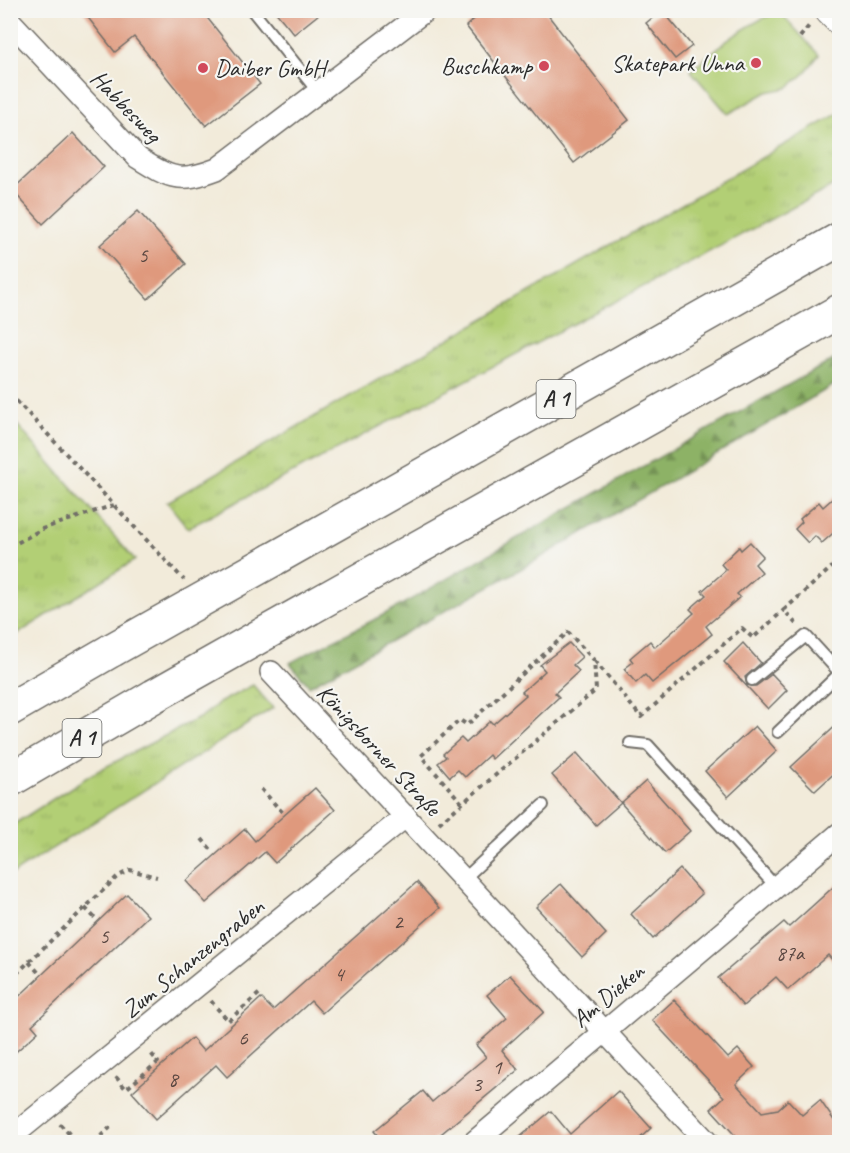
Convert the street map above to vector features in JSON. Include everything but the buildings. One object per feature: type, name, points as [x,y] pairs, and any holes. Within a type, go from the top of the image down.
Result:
[{"type":"highway","name":"A 1","points":[[10,709],[840,239]]},
{"type":"highway","name":"A 1","points":[[10,780],[154,696],[840,311]]},
{"type":"main road","points":[[831,10],[840,19]]},
{"type":"street","name":"Habbesweg","points":[[10,21],[138,158],[164,175],[192,179],[217,169],[418,13]]},
{"type":"street","name":"Königsborner Straße","points":[[271,672],[606,1030],[707,1143]]},
{"type":"street","name":"Zum Schanzengraben","points":[[10,1138],[406,816]]},
{"type":"street","name":"Am Dieken","points":[[474,1143],[840,833]]},
{"type":"lane","points":[[252,10],[318,92]]},
{"type":"lane","points":[[752,680],[806,636],[840,673],[778,732]]},
{"type":"lane","points":[[630,743],[648,745],[776,887]]},
{"type":"lane","points":[[464,879],[543,805]]},
{"type":"path","points":[[10,394],[193,589]]},
{"type":"path","points":[[10,547],[42,529],[114,505]]},
{"type":"path","points":[[462,803],[421,756],[460,720],[467,725],[568,632],[641,717],[742,628],[753,638],[840,560]]},
{"type":"path","points":[[784,610],[806,636]]},
{"type":"path","points":[[424,836],[596,690],[594,660]]},
{"type":"path","points":[[261,789],[283,813]]},
{"type":"path","points":[[202,839],[213,852]]},
{"type":"path","points":[[10,980],[117,877],[130,870],[157,877]]},
{"type":"path","points":[[85,908],[96,919]]},
{"type":"path","points":[[29,962],[39,973]]},
{"type":"path","points":[[198,987],[229,1023],[261,992]]},
{"type":"path","points":[[158,1062],[161,1066]]},
{"type":"path","points":[[93,1143],[114,1124]]},
{"type":"green space","name":"Skatepark Unna","points":[[779,11],[819,55],[803,75],[787,88],[767,92],[728,114],[691,71],[732,37]]},
{"type":"green space","points":[[839,113],[839,183],[188,528],[167,502]]},
{"type":"green space","points":[[839,357],[839,382],[528,565],[309,686],[290,663],[389,612],[674,448]]},
{"type":"green space","points":[[11,418],[135,560],[10,638]]},
{"type":"green space","points":[[253,685],[273,708],[11,875],[11,826],[92,774],[201,717],[219,703]]},
{"type":"place","name":"Skatepark Unna","points":[[756,63]]},
{"type":"place","name":"Buschkamp","points":[[544,66]]},
{"type":"place","name":"Daiber GmbH","points":[[203,68]]}]
